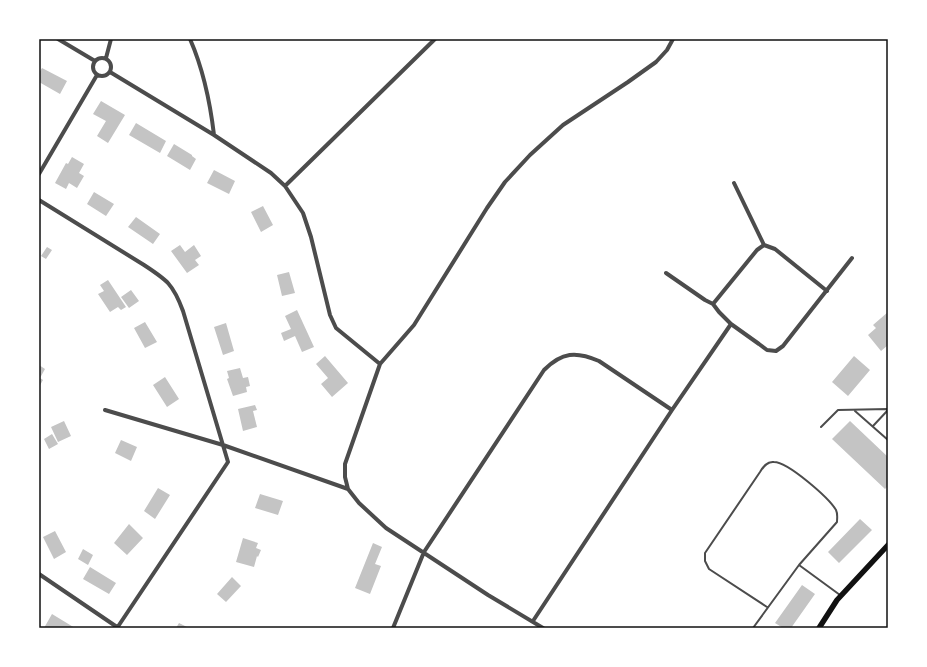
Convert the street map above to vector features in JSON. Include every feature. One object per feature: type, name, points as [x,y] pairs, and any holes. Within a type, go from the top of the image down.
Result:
[{"type":"main road","points":[[819,628],[841,596],[888,545]]},
{"type":"street","points":[[58,39],[95,61]]},
{"type":"street","points":[[106,58],[111,39]]},
{"type":"street","points":[[190,39],[200,60],[210,105],[214,135]]},
{"type":"street","points":[[285,186],[435,39]]},
{"type":"street","points":[[544,628],[488,595],[386,528],[363,507],[348,489],[345,477],[345,464],[380,364],[414,324],[486,208],[509,178],[530,155],[564,125],[656,62],[667,50],[673,39]]},
{"type":"street","points":[[97,75],[93,67],[95,61],[100,58],[106,58],[110,62],[110,72]]},
{"type":"street","points":[[97,75],[103,76],[110,72]]},
{"type":"street","points":[[110,72],[214,135],[271,173],[285,186],[303,213],[311,237],[330,315],[336,328],[380,364]]},
{"type":"street","points":[[39,174],[97,75]]},
{"type":"street","points":[[734,183],[764,245],[775,249],[827,291]]},
{"type":"street","points":[[39,200],[160,275],[170,285],[177,296],[183,311],[228,462],[117,627],[39,574]]},
{"type":"street","points":[[713,304],[757,250],[764,245]]},
{"type":"street","points":[[666,273],[713,304],[731,324],[767,350],[776,351],[783,346],[852,258]]},
{"type":"street","points":[[532,621],[731,324]]},
{"type":"street","points":[[393,628],[424,552],[544,370],[558,358],[579,354],[599,361],[672,410]]},
{"type":"street","points":[[105,410],[223,445],[348,489]]},
{"type":"lane","points":[[821,427],[838,410],[888,410]]},
{"type":"lane","points":[[854,410],[888,440]]},
{"type":"lane","points":[[873,426],[888,410]]},
{"type":"lane","points":[[753,628],[799,565],[837,522],[837,512],[830,501],[805,479],[782,464],[773,462],[766,464],[705,553],[705,561],[709,569],[767,607]]},
{"type":"lane","points":[[799,565],[841,596]]},
{"type":"building","points":[[42,68],[67,81],[60,94],[39,82],[39,73]]},
{"type":"building","points":[[101,101],[125,115],[108,143],[97,136],[106,121],[93,114]]},
{"type":"building","points":[[136,123],[166,141],[160,153],[129,135]]},
{"type":"building","points":[[174,144],[196,159],[190,170],[167,156]]},
{"type":"building","points":[[72,157],[84,164],[79,173],[84,176],[77,188],[69,183],[66,189],[55,183],[66,163],[68,164]]},
{"type":"building","points":[[214,170],[235,181],[229,194],[207,183]]},
{"type":"building","points":[[94,192],[114,204],[106,216],[87,204]]},
{"type":"building","points":[[263,206],[273,225],[261,232],[251,212]]},
{"type":"building","points":[[136,217],[160,234],[153,244],[128,227]]},
{"type":"building","points":[[180,245],[185,252],[194,245],[201,256],[195,260],[199,265],[187,273],[171,251]]},
{"type":"building","points":[[47,247],[52,250],[46,259],[41,256]]},
{"type":"building","points":[[289,272],[295,293],[282,296],[277,275]]},
{"type":"building","points":[[108,280],[126,307],[121,310],[118,307],[110,312],[98,294],[104,291],[100,285]]},
{"type":"building","points":[[131,290],[139,301],[129,308],[121,297]]},
{"type":"building","points":[[297,310],[314,347],[302,352],[295,336],[284,341],[281,333],[291,329],[285,316]]},
{"type":"building","points":[[888,312],[888,345],[881,351],[868,335],[876,328],[873,325]]},
{"type":"building","points":[[145,322],[157,342],[145,348],[134,328]]},
{"type":"building","points":[[226,323],[234,351],[223,355],[214,327]]},
{"type":"building","points":[[325,356],[348,383],[332,397],[321,384],[328,378],[316,364]]},
{"type":"building","points":[[854,356],[870,370],[848,396],[832,382]]},
{"type":"building","points":[[39,365],[45,369],[40,378],[43,380],[39,387]]},
{"type":"building","points":[[240,368],[243,378],[248,377],[250,386],[246,387],[247,392],[233,396],[227,379],[229,378],[227,371]]},
{"type":"building","points":[[165,377],[179,399],[167,407],[153,385]]},
{"type":"building","points":[[255,405],[257,410],[253,411],[257,427],[243,431],[238,409]]},
{"type":"building","points":[[64,421],[71,436],[58,442],[51,427]]},
{"type":"building","points":[[850,421],[888,457],[888,486],[885,489],[832,439]]},
{"type":"building","points":[[52,434],[58,444],[49,449],[44,439]]},
{"type":"building","points":[[121,440],[137,447],[131,461],[115,453]]},
{"type":"building","points":[[158,488],[170,495],[155,519],[144,511]]},
{"type":"building","points":[[260,494],[283,501],[278,515],[255,508]]},
{"type":"building","points":[[860,519],[872,530],[839,563],[828,552]]},
{"type":"building","points":[[129,524],[143,538],[127,555],[114,543]]},
{"type":"building","points":[[55,531],[66,552],[54,559],[43,537]]},
{"type":"building","points":[[243,538],[258,543],[256,548],[261,550],[258,557],[257,556],[254,567],[236,562]]},
{"type":"building","points":[[373,543],[382,547],[375,564],[381,566],[370,594],[355,588]]},
{"type":"building","points":[[83,549],[93,555],[88,565],[78,559]]},
{"type":"building","points":[[90,567],[116,583],[109,594],[83,579]]},
{"type":"building","points":[[232,577],[241,586],[226,602],[217,594]]},
{"type":"building","points":[[802,585],[815,594],[791,628],[783,628],[775,623]]},
{"type":"building","points":[[52,614],[75,628],[44,628]]},
{"type":"building","points":[[179,623],[189,628],[176,628]]}]
